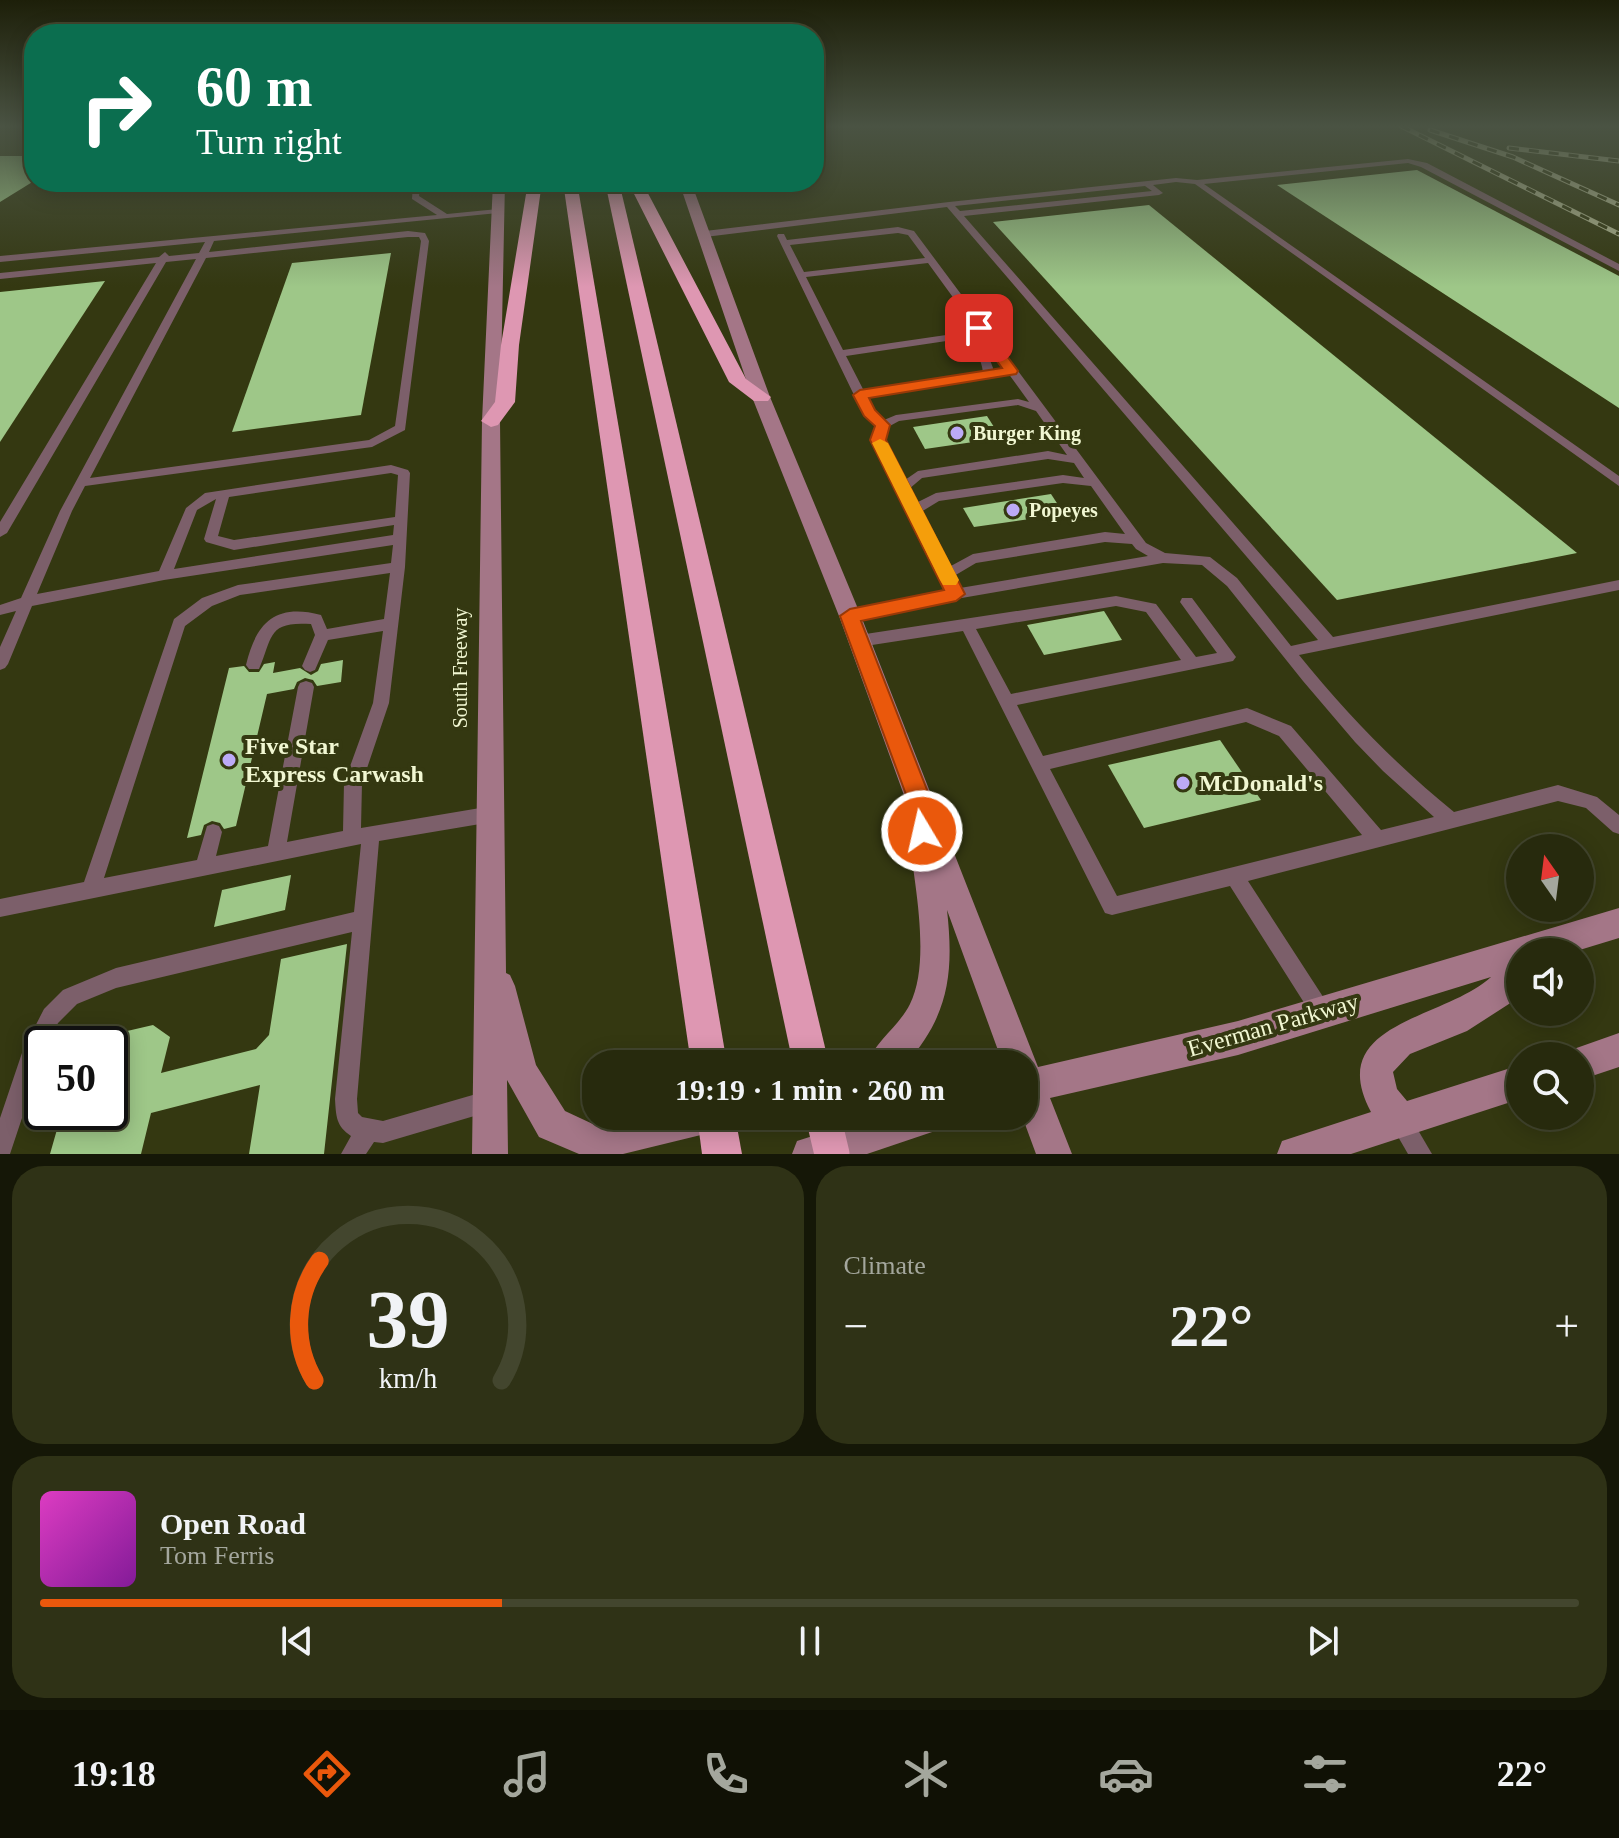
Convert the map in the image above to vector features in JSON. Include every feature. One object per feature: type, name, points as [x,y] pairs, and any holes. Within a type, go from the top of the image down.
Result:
[{"type":"highway","points":[[491,421],[505,402],[513,317],[533,192]]},
{"type":"highway","points":[[572,192],[707,1050]]},
{"type":"highway","points":[[614,192],[808,1050]]},
{"type":"highway","points":[[640,192],[738,382],[761,397]]},
{"type":"highway","points":[[718,1130],[722,1154]]},
{"type":"highway","points":[[826,1130],[832,1154]]},
{"type":"main road","name":"South Freeway","points":[[490,1154],[493,814],[491,421],[499,192]]},
{"type":"main road","points":[[689,192],[761,397],[854,628],[1013,1050]]},
{"type":"main road","points":[[896,1050],[907,1039],[929,1002],[934,954],[919,800]]},
{"type":"main road","name":"Everman Parkway","points":[[1572,938],[1619,923]]},
{"type":"main road","points":[[492,958],[521,1072],[552,1124],[595,1143],[648,1130]]},
{"type":"main road","name":"Everman Parkway","points":[[1038,1075],[1238,1038],[1506,958]]},
{"type":"main road","points":[[1400,1120],[1382,1098],[1375,1067],[1398,1042],[1455,1019],[1501,991],[1506,982]]},
{"type":"main road","points":[[1594,1058],[1619,1050]]},
{"type":"main road","points":[[1295,1154],[1506,1086]]},
{"type":"main road","points":[[1038,1113],[1054,1154]]},
{"type":"main road","points":[[810,1154],[887,1130]]},
{"type":"lane","points":[[705,234],[1146,183],[1219,180]]},
{"type":"lane","points":[[1452,180],[1619,268]]},
{"type":"lane","points":[[1197,182],[1619,482]]},
{"type":"lane","points":[[959,214],[1159,193],[1146,183]]},
{"type":"lane","points":[[416,192],[415,197],[445,217]]},
{"type":"lane","points":[[949,204],[1329,643]]},
{"type":"lane","points":[[0,259],[498,211]]},
{"type":"lane","points":[[776,226],[869,412],[883,425]]},
{"type":"lane","points":[[785,243],[911,233],[1137,540],[1163,558]]},
{"type":"lane","points":[[0,276],[408,234],[422,235],[425,241],[401,428],[372,443],[81,483]]},
{"type":"lane","points":[[0,664],[30,601],[66,511],[211,239]]},
{"type":"lane","points":[[0,533],[172,243]]},
{"type":"lane","points":[[801,275],[930,260]]},
{"type":"lane","points":[[840,354],[964,337],[974,343],[989,371]]},
{"type":"lane","points":[[860,395],[989,371],[1011,371]]},
{"type":"lane","points":[[956,594],[878,440],[883,425],[896,418],[1018,402],[1038,408]]},
{"type":"lane","points":[[903,488],[918,475],[1048,455],[1078,460]]},
{"type":"lane","points":[[164,575],[192,508],[210,496],[391,469],[404,473],[398,567],[381,703],[353,783],[362,836],[361,920],[347,1118],[357,1127],[383,1132],[490,1101]]},
{"type":"lane","points":[[914,510],[936,497],[1063,479],[1095,483]]},
{"type":"lane","points":[[224,494],[211,539],[234,545],[401,520]]},
{"type":"lane","points":[[947,574],[973,559],[988,556],[1105,537],[1137,540]]},
{"type":"lane","points":[[0,610],[30,601],[164,575],[399,539]]},
{"type":"lane","points":[[854,628],[956,594],[1163,558],[1205,560],[1232,582],[1364,745],[1408,787],[1450,819]]},
{"type":"lane","points":[[91,889],[179,623],[207,602],[238,590],[398,567]]},
{"type":"lane","points":[[1288,652],[1619,585]]},
{"type":"lane","points":[[854,628],[967,625],[1116,601],[1151,608],[1192,664]]},
{"type":"lane","points":[[1007,701],[1228,657],[1187,602]]},
{"type":"lane","points":[[254,665],[259,638],[270,624],[295,617],[316,619],[322,635],[310,666]]},
{"type":"lane","points":[[322,635],[390,624]]},
{"type":"lane","points":[[967,625],[1112,906],[1558,793],[1591,802],[1619,826]]},
{"type":"lane","points":[[276,852],[306,687]]},
{"type":"lane","points":[[1039,764],[1247,715],[1285,731],[1375,837]]},
{"type":"lane","points":[[0,908],[276,852],[493,814]]},
{"type":"lane","points":[[205,866],[213,832]]},
{"type":"lane","points":[[1234,876],[1322,1013]]},
{"type":"lane","points":[[0,1151],[34,1050],[51,1016],[70,997],[116,978],[361,920]]},
{"type":"lane","points":[[1400,1120],[1421,1154]]},
{"type":"lane","points":[[352,1154],[369,1130]]},
{"type":"building","points":[[0,180],[24,180],[24,187],[0,202]]},
{"type":"building","points":[[1325,180],[1436,180],[1619,276],[1619,408],[1277,185]]},
{"type":"building","points":[[1149,205],[1577,553],[1337,600],[993,222]]},
{"type":"building","points":[[391,253],[361,415],[232,432],[292,263]]},
{"type":"building","points":[[105,281],[0,442],[0,292]]},
{"type":"building","name":"Burger King","points":[[987,416],[1001,438],[925,449],[913,427]]},
{"type":"building","name":"Popeyes","points":[[1051,494],[1064,514],[974,527],[963,508]]},
{"type":"building","points":[[1104,611],[1122,640],[1044,655],[1027,625]]},
{"type":"building","name":"Five Star Express Carwash","points":[[343,660],[341,682],[317,686],[313,680],[305,678],[297,682],[294,689],[267,694],[236,826],[224,829],[220,823],[212,821],[204,825],[201,835],[187,838],[229,668],[244,666],[249,672],[259,672],[264,664],[275,662],[273,673],[300,668],[311,675],[318,671],[321,664]]},
{"type":"building","name":"McDonald's","points":[[1220,740],[1261,800],[1144,828],[1108,765]]},
{"type":"building","points":[[291,875],[285,910],[214,927],[222,890]]},
{"type":"building","points":[[347,944],[324,1154],[249,1154],[260,1085],[151,1113],[141,1154],[50,1154],[57,1130],[128,1130],[128,1031],[153,1025],[170,1037],[161,1073],[256,1049],[269,1035],[281,959]]},
{"type":"railway","points":[[1510,180],[1619,234]]},
{"type":"railway","points":[[1563,180],[1619,205]]},
{"type":"slow traffic","points":[[880,443],[950,580]]},
{"type":"place","name":"Burger King","points":[[957,433]]},
{"type":"place","name":"Popeyes","points":[[1013,510]]},
{"type":"place","name":"Five Star Express Carwash","points":[[229,760]]},
{"type":"place","name":"McDonald's","points":[[1183,783]]},
{"type":"route","points":[[922,831],[919,800],[850,616],[956,594],[878,440],[883,425],[869,412],[860,395],[1011,371],[979,328]]}]
